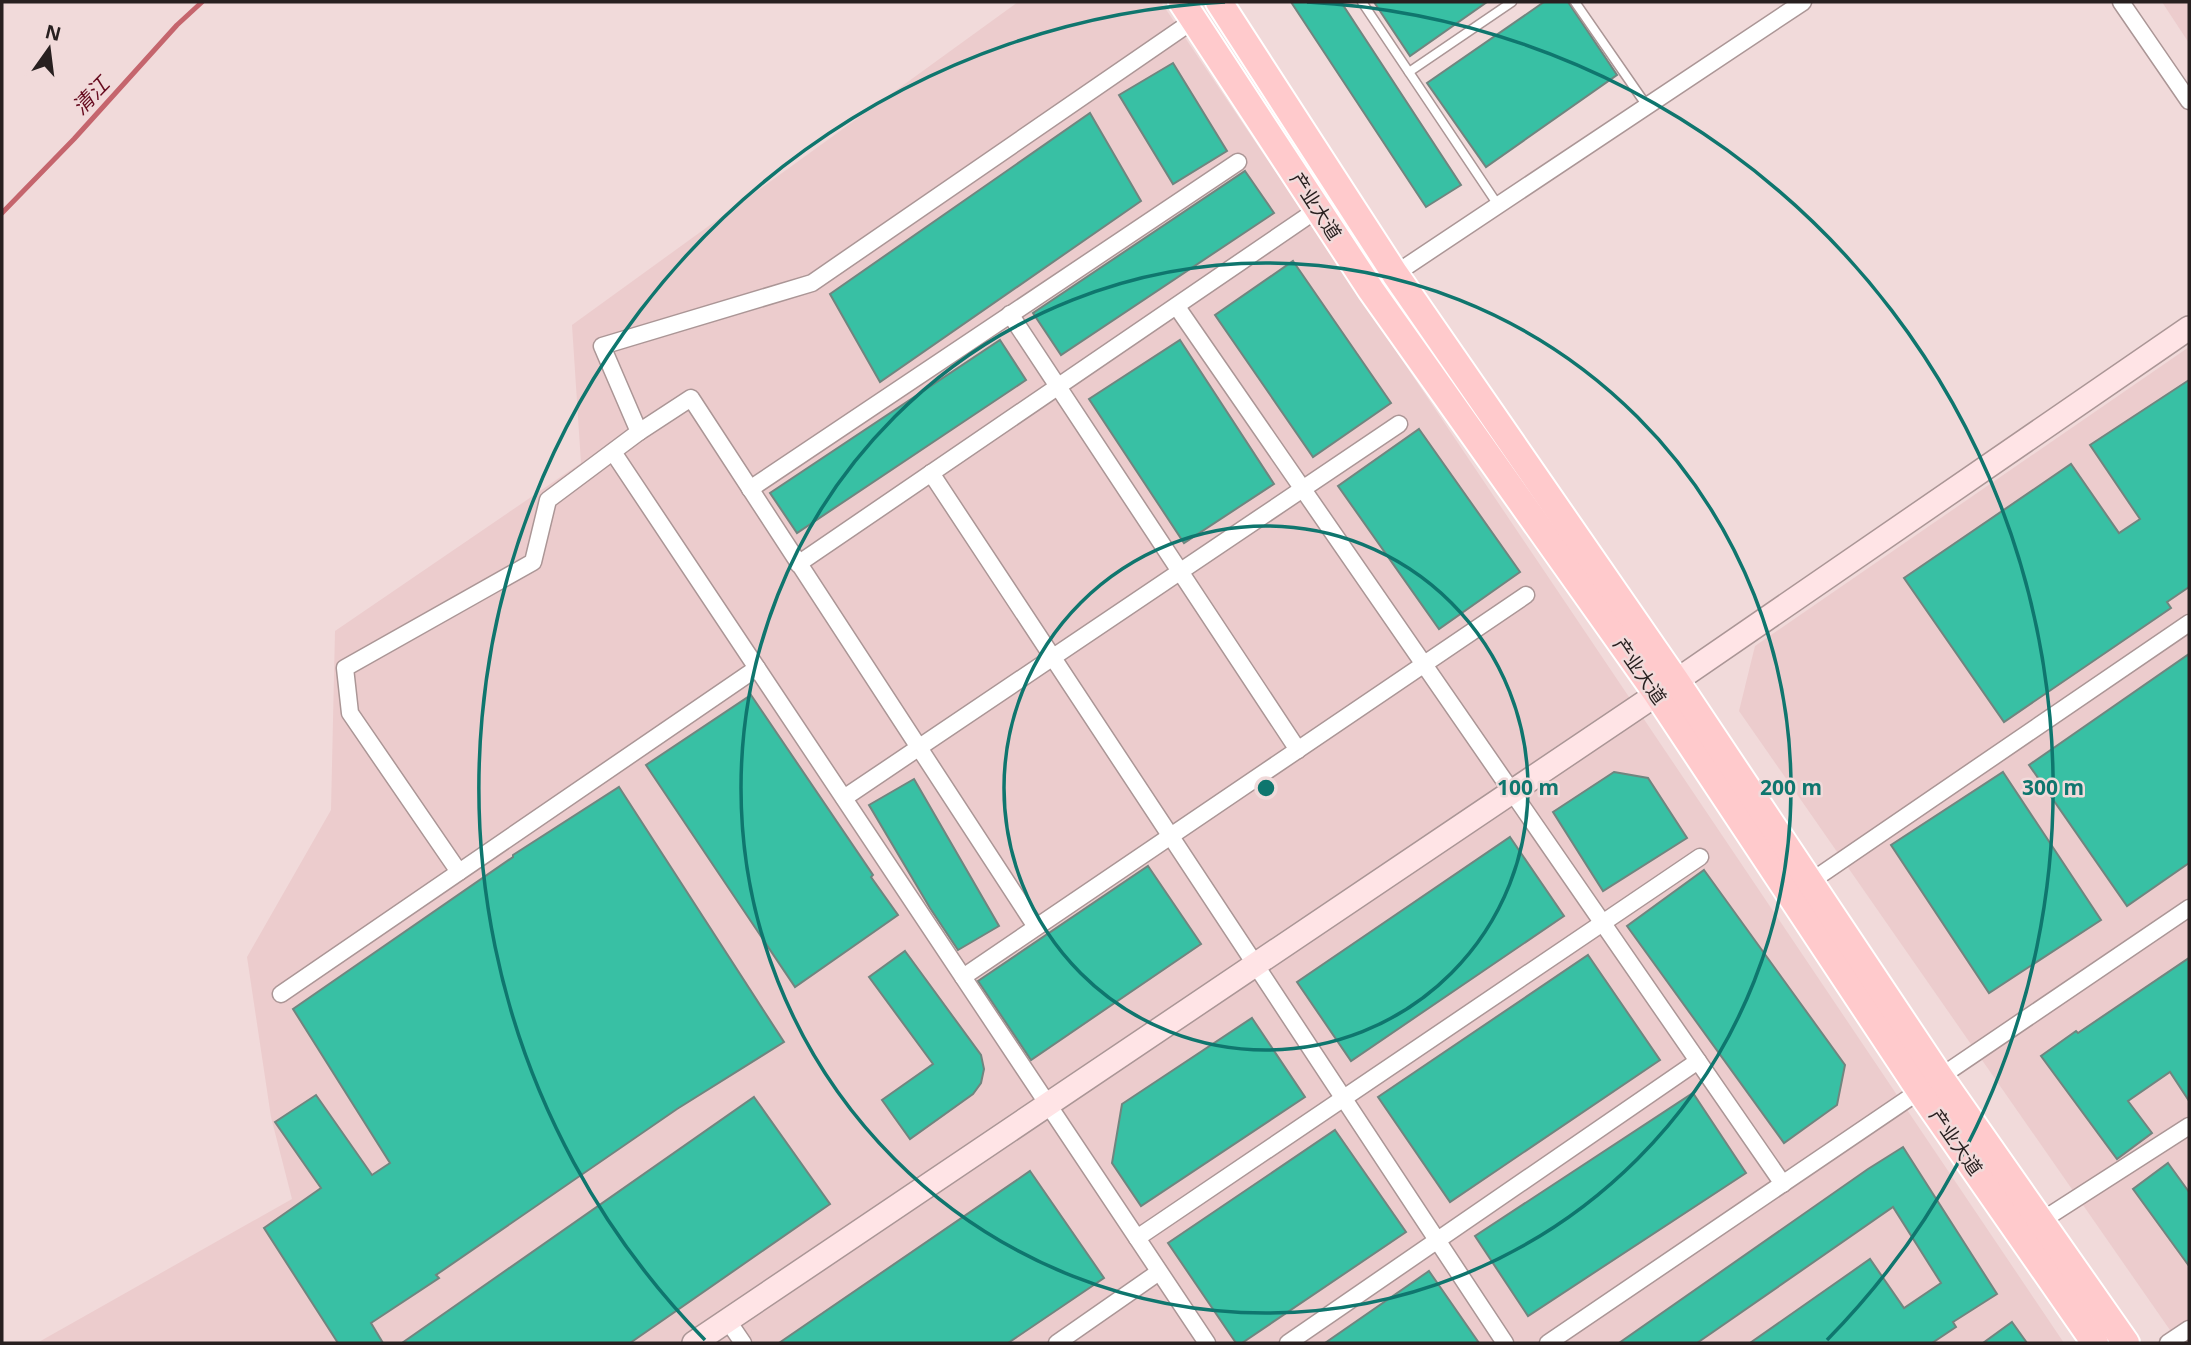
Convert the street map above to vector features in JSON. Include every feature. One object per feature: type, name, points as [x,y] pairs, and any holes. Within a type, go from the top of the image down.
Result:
[{"type":"main road","name":"产业大道","points":[[1219,2],[1666,687],[1930,1084],[2095,1343]]},
{"type":"main road","name":"产业大道","points":[[1188,11],[1371,290],[1810,882],[1930,1084],[2040,1222],[2126,1343]]},
{"type":"street","points":[[2121,2],[2189,101]]},
{"type":"street","points":[[1371,290],[1795,4]]},
{"type":"street","points":[[639,432],[602,346],[812,284],[1188,11]]},
{"type":"street","points":[[750,489],[1238,162]]},
{"type":"street","points":[[798,564],[1318,209]]},
{"type":"street","points":[[1177,307],[1783,1184]]},
{"type":"street","points":[[1010,314],[1298,750]]},
{"type":"street","points":[[694,1343],[1512,792],[2189,328]]},
{"type":"street","points":[[459,872],[350,713],[345,668],[533,562],[548,500],[639,432],[691,398],[1036,928]]},
{"type":"street","points":[[844,798],[1399,424]]},
{"type":"street","points":[[612,452],[1207,1343]]},
{"type":"street","points":[[931,473],[1505,1343]]},
{"type":"street","points":[[963,977],[1525,595]]},
{"type":"street","points":[[1810,882],[2189,623]]},
{"type":"street","points":[[281,994],[757,668]]},
{"type":"street","points":[[1137,1238],[1700,856]]},
{"type":"street","points":[[1548,1343],[2189,908]]},
{"type":"street","points":[[1288,1343],[1698,1061]]},
{"type":"street","points":[[2040,1222],[2189,1126]]},
{"type":"street","points":[[1057,1343],[1160,1272]]},
{"type":"street","points":[[728,1321],[743,1343]]},
{"type":"street","points":[[2168,1343],[2189,1329]]},
{"type":"lane","points":[[1362,2],[1499,205]]},
{"type":"lane","points":[[1409,72],[1512,2]]},
{"type":"lane","points":[[1575,2],[1647,106]]},
{"type":"shaded area","points":[[1018,2],[1161,2],[2064,1343],[37,1343],[292,1199],[271,1117],[247,957],[331,810],[335,631],[581,463],[572,325]]},
{"type":"shaded area","points":[[2162,2],[2189,2],[2189,43]]},
{"type":"shaded area","points":[[2189,347],[2189,1343],[2179,1343],[1739,711],[1755,646]]},
{"type":"building","points":[[1291,2],[1341,2],[1461,185],[1426,207]]},
{"type":"building","points":[[1374,2],[1487,2],[1410,56]]},
{"type":"building","points":[[1544,2],[1568,2],[1617,75],[1486,167],[1427,83]]},
{"type":"building","points":[[1173,63],[1227,151],[1173,184],[1119,95]]},
{"type":"building","points":[[1090,113],[1141,201],[880,382],[830,294]]},
{"type":"building","points":[[1245,171],[1274,213],[1061,355],[1033,313]]},
{"type":"building","points":[[1293,261],[1391,403],[1313,457],[1215,315]]},
{"type":"building","points":[[1000,340],[1026,380],[797,533],[770,493]]},
{"type":"building","points":[[1180,340],[1274,484],[1184,543],[1089,399]]},
{"type":"building","points":[[2189,380],[2189,587],[2167,602],[2171,608],[2004,722],[1904,578],[2071,464],[2119,533],[2140,519],[2090,445]]},
{"type":"building","points":[[1419,429],[1520,572],[1439,629],[1338,486]]},
{"type":"building","points":[[2189,654],[2189,863],[2127,906],[2029,765]]},
{"type":"building","points":[[751,695],[898,915],[795,987],[646,765]]},
{"type":"building","points":[[1614,772],[1648,778],[1687,838],[1603,891],[1553,812]]},
{"type":"building","points":[[2003,772],[2101,920],[1989,993],[1891,845]]},
{"type":"building","points":[[914,779],[999,926],[958,950],[869,805]]},
{"type":"building","points":[[619,787],[784,1042],[677,1109],[371,1323],[383,1343],[338,1343],[264,1228],[321,1188],[275,1122],[316,1095],[372,1175],[390,1163],[293,1009],[513,855]]},
{"type":"building","points":[[1510,837],[1564,916],[1351,1061],[1297,982]]},
{"type":"building","points":[[1148,866],[1201,944],[1031,1060],[978,981]]},
{"type":"building","points":[[1704,870],[1845,1065],[1837,1105],[1784,1143],[1627,926]]},
{"type":"building","points":[[905,951],[981,1055],[984,1069],[981,1083],[973,1094],[910,1139],[882,1100],[933,1064],[869,977]]},
{"type":"building","points":[[1588,955],[1660,1060],[1450,1202],[1378,1097]]},
{"type":"building","points":[[2189,958],[2189,1101],[2170,1072],[2128,1101],[2152,1133],[2117,1159],[2041,1056]]},
{"type":"building","points":[[1252,1018],[1305,1097],[1141,1206],[1112,1163],[1122,1104]]},
{"type":"building","points":[[1693,1093],[1746,1173],[1528,1316],[1475,1236]]},
{"type":"building","points":[[754,1097],[830,1204],[630,1343],[402,1343]]},
{"type":"building","points":[[1335,1130],[1406,1232],[1242,1343],[1236,1343],[1168,1243]]},
{"type":"building","points":[[1903,1147],[1997,1294],[1953,1322],[1956,1327],[1932,1343],[1750,1343],[1870,1259],[1904,1308],[1941,1283],[1893,1207],[1697,1343],[1619,1343],[1868,1169]]},
{"type":"building","points":[[2168,1163],[2189,1192],[2189,1266],[2133,1189]]},
{"type":"building","points":[[1030,1171],[1104,1278],[1008,1343],[779,1343]]},
{"type":"building","points":[[1429,1271],[1479,1343],[1325,1343]]},
{"type":"building","points":[[2012,1322],[2027,1343],[1983,1343]]},
{"type":"waterway","name":"清江","points":[[2,213],[74,139],[177,25],[202,2]]}]
